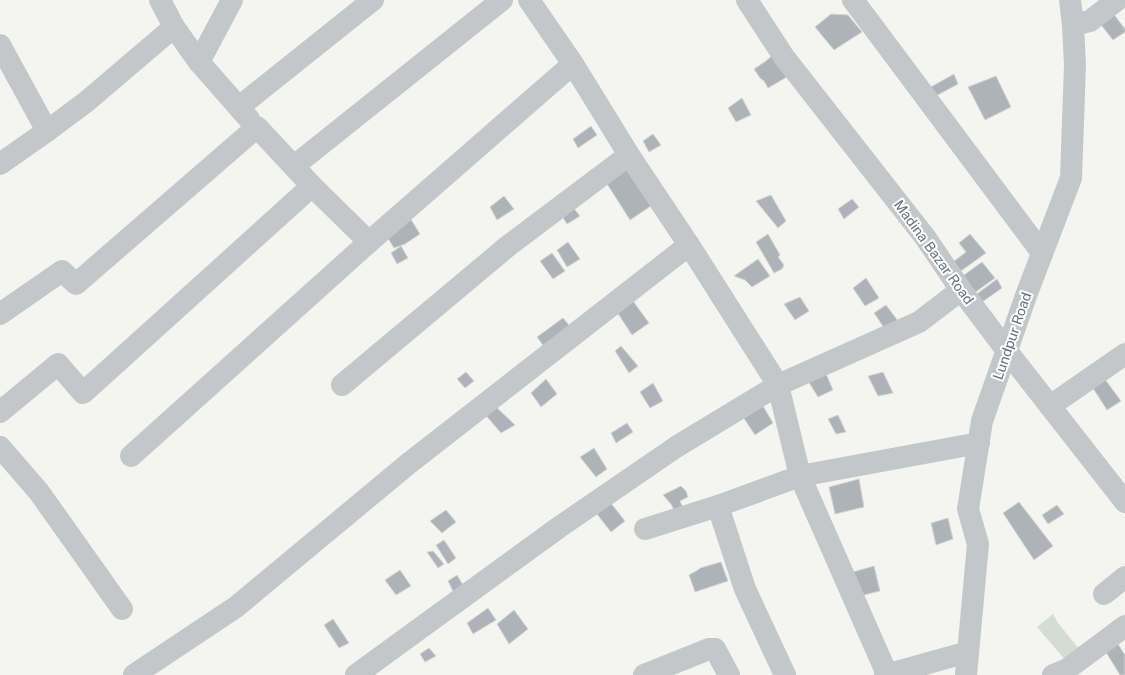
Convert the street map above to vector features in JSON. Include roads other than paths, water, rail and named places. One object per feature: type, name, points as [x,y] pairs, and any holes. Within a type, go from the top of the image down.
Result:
[{"type":"street","points":[[160,0],[174,27],[199,62],[312,186],[369,242]]},
{"type":"street","points":[[199,62],[232,0]]},
{"type":"street","points":[[239,107],[373,0]]},
{"type":"street","points":[[294,166],[502,0]]},
{"type":"street","points":[[529,0],[573,64],[629,155],[689,245],[778,385],[800,476],[886,675],[968,652]]},
{"type":"street","name":"Madina Bazar Road","points":[[747,0],[784,57],[925,237],[961,290],[1007,351],[1125,502]]},
{"type":"street","points":[[853,0],[1042,253]]},
{"type":"street","name":"Lundpur Road","points":[[966,675],[978,544],[968,508],[982,421],[1042,253],[1071,178],[1075,65],[1070,0]]},
{"type":"street","points":[[1073,25],[1090,20],[1117,0]]},
{"type":"street","points":[[0,164],[86,102],[174,27]]},
{"type":"street","points":[[0,45],[47,131]]},
{"type":"street","points":[[131,456],[369,242],[573,64]]},
{"type":"street","points":[[0,314],[62,271],[76,284],[257,127]]},
{"type":"street","points":[[342,385],[508,246],[629,155]]},
{"type":"street","points":[[0,412],[58,364],[83,393],[312,186]]},
{"type":"street","points":[[134,675],[236,607],[408,464],[689,245]]},
{"type":"street","points":[[356,675],[565,523],[676,447],[778,385],[919,322],[961,290]]},
{"type":"street","points":[[1050,406],[1125,354]]},
{"type":"street","points":[[645,529],[718,506],[800,476],[978,443]]},
{"type":"street","points":[[0,447],[39,492],[122,609]]},
{"type":"street","points":[[718,506],[745,589],[785,675]]},
{"type":"street","points":[[1104,594],[1125,577]]},
{"type":"street","points":[[1053,675],[1066,670],[1125,626]]},
{"type":"street","points":[[644,675],[709,649],[715,649],[729,675]]}]
